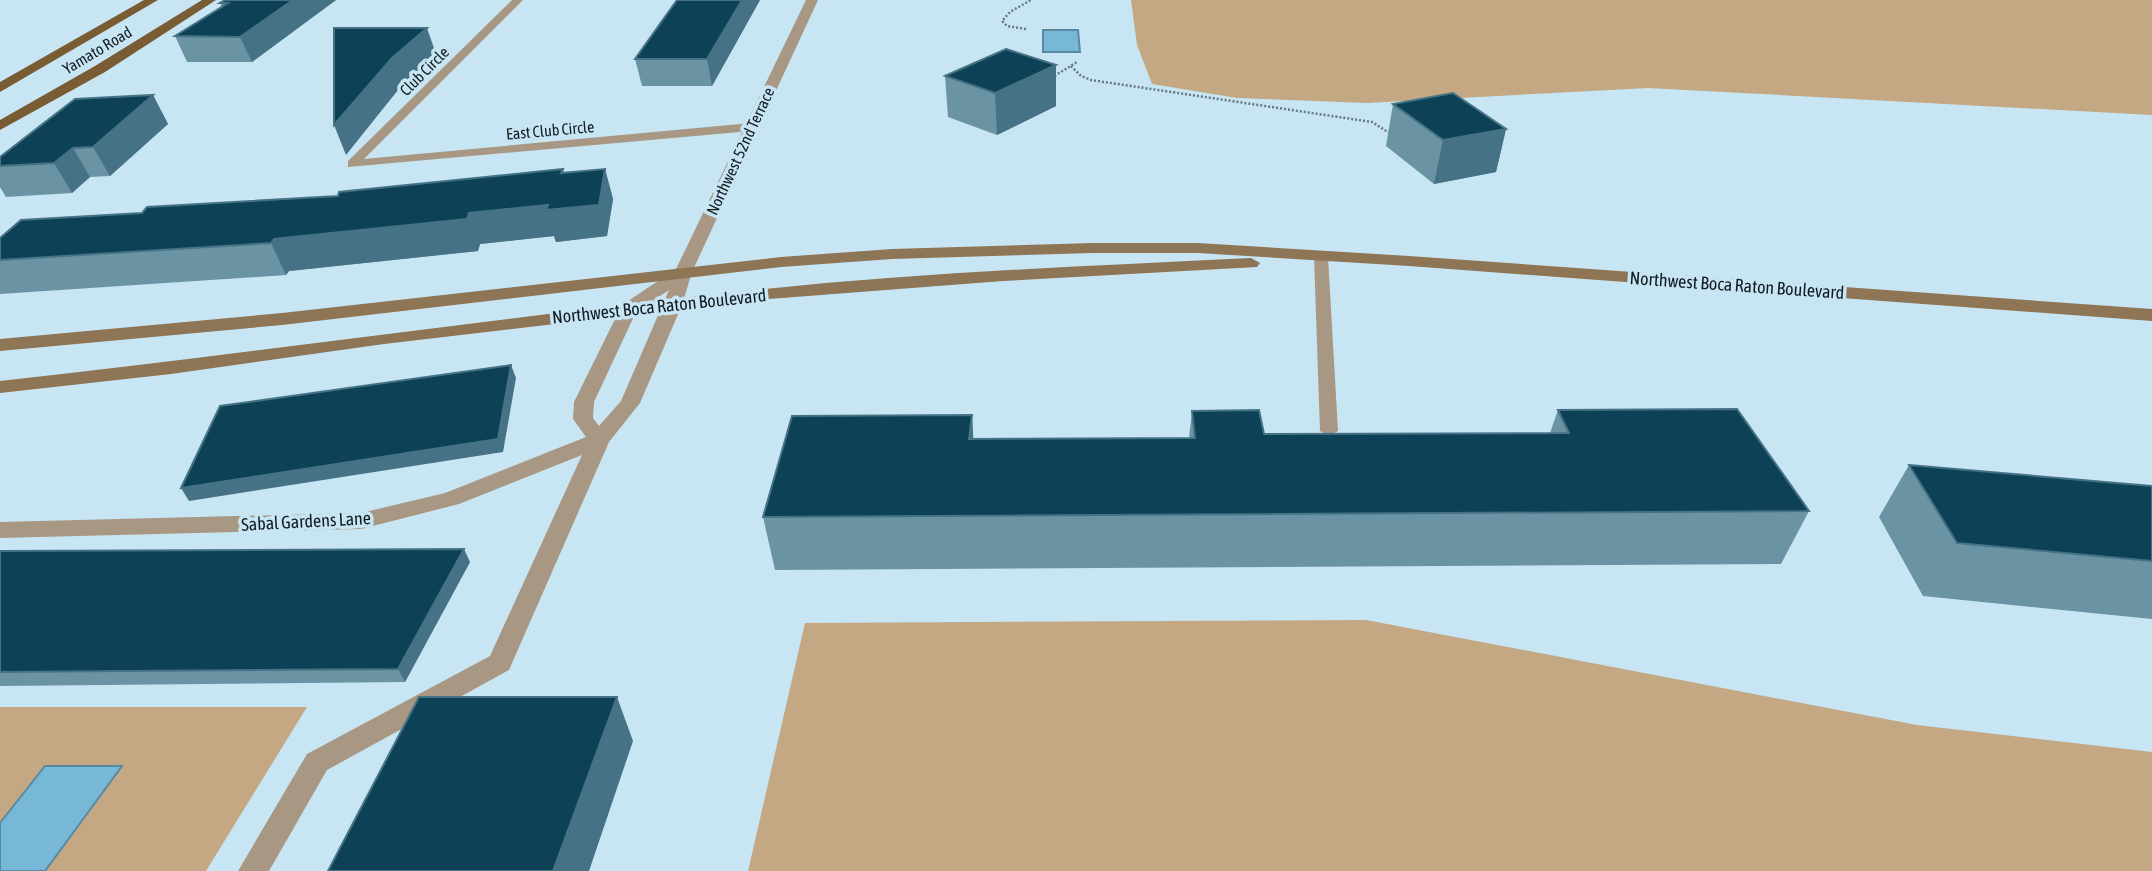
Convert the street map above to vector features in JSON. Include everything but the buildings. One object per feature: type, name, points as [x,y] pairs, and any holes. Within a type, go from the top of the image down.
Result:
[{"type":"main road","name":"Yamato Road","points":[[0,88],[152,0]]},
{"type":"main road","points":[[100,69],[113,45],[187,0]]},
{"type":"main road","name":"Yamato Road","points":[[0,126],[100,69],[210,0]]},
{"type":"street","name":"Northwest 52nd Terrace","points":[[673,304],[683,272],[812,0]]},
{"type":"street","name":"Northwest Boca Raton Boulevard","points":[[0,345],[269,321],[780,262],[1003,250],[1198,248],[2152,315]]},
{"type":"street","name":"Northwest Boca Raton Boulevard","points":[[0,387],[769,294],[952,280],[1190,268],[1321,257]]},
{"type":"street","points":[[253,871],[317,762],[500,663],[599,440],[583,419],[584,402],[628,309],[683,272]]},
{"type":"street","name":"Sabal Gardens Lane","points":[[0,530],[361,521],[450,499],[599,440],[630,403],[673,304]]},
{"type":"lane","name":"Club Circle","points":[[352,164],[518,0]]},
{"type":"lane","name":"East Club Circle","points":[[352,164],[751,127]]},
{"type":"lane","points":[[1321,257],[1329,431]]},
{"type":"path","points":[[1026,29],[1007,26],[1002,21],[1010,12],[1031,0]]},
{"type":"path","points":[[1048,80],[1077,62]]},
{"type":"path","points":[[1070,66],[1081,76],[1091,80],[1372,122],[1393,136]]},
{"type":"shaded area","points":[[1131,0],[2152,0],[2152,115],[1648,88],[1366,103],[1237,98],[1152,84],[1137,45]]},
{"type":"shaded area","points":[[1366,620],[1917,725],[2152,752],[2152,871],[748,871],[805,623]]},
{"type":"shaded area","points":[[0,707],[307,707],[206,871],[0,871]]},
{"type":"water","points":[[1043,30],[1078,30],[1080,52],[1043,52]]},
{"type":"water","points":[[45,766],[122,766],[45,871],[0,871],[0,823]]}]
